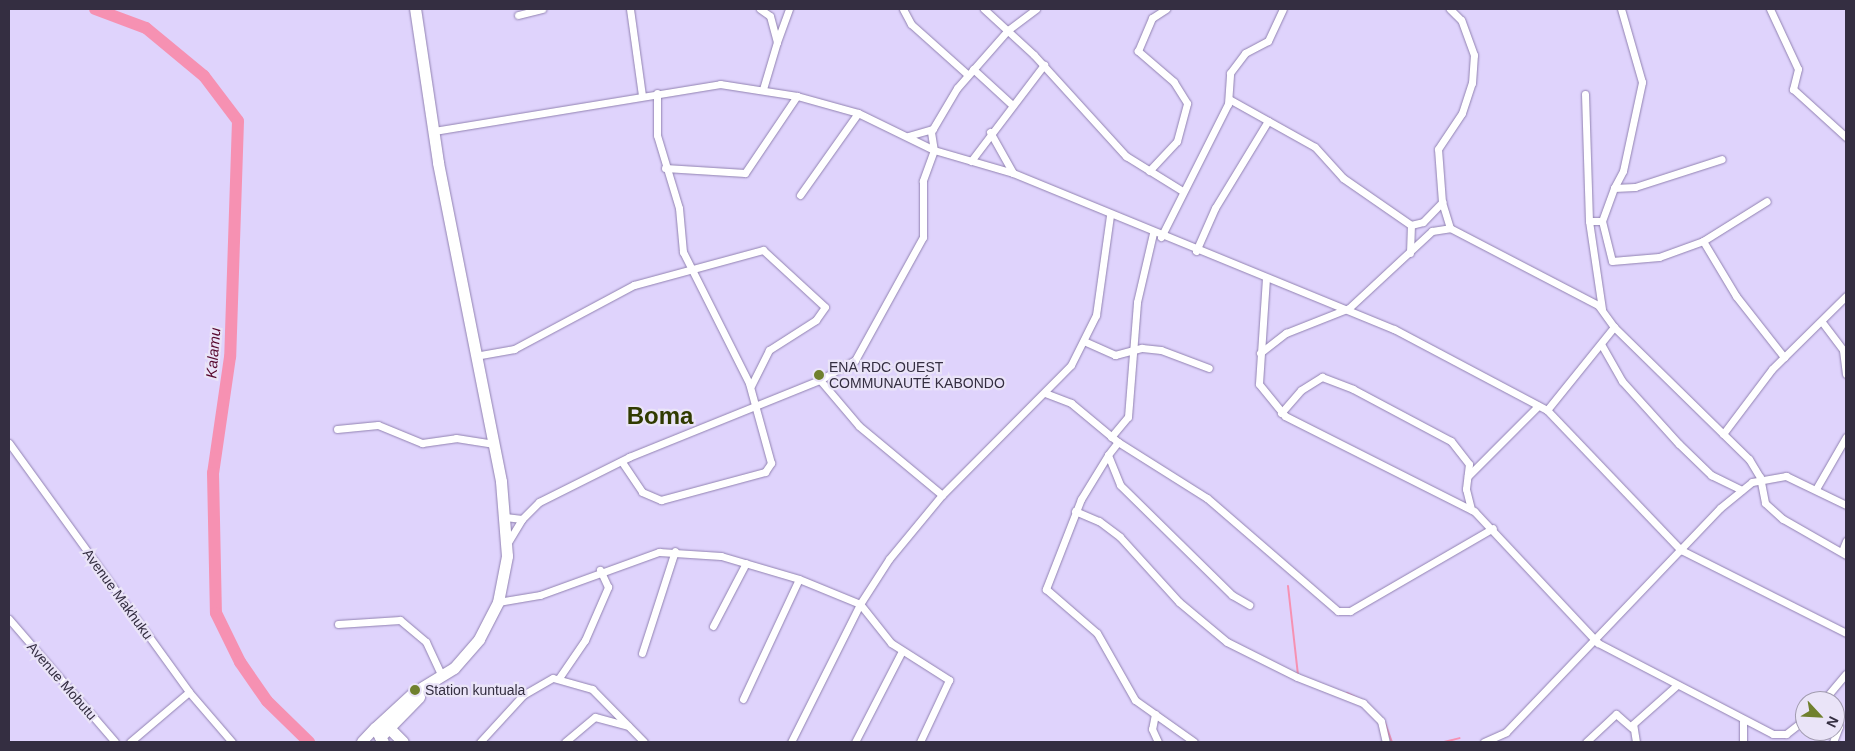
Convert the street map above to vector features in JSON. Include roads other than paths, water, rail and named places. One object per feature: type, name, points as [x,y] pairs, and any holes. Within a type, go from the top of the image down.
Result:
[{"type":"highway","points":[[380,733],[428,686],[442,677],[467,655],[498,602],[507,544],[505,517],[493,444],[434,131],[415,9]]},
{"type":"highway","points":[[380,733],[402,714],[428,686]]},
{"type":"highway","points":[[380,733],[402,741],[402,714]]},
{"type":"main road","points":[[362,742],[380,733]]},
{"type":"street","points":[[518,15],[542,9]]},
{"type":"street","points":[[630,9],[642,95]]},
{"type":"street","points":[[760,9],[770,16],[776,42]]},
{"type":"street","points":[[763,89],[776,42],[789,9]]},
{"type":"street","points":[[902,9],[911,24],[968,75]]},
{"type":"street","points":[[984,9],[1044,65],[1099,130],[1149,171],[1181,190]]},
{"type":"street","points":[[507,544],[522,519],[539,502],[622,462],[820,380],[855,360],[923,237],[927,222],[923,181],[934,150],[933,129],[973,69],[1008,30],[1036,9]]},
{"type":"street","points":[[1149,171],[1177,141],[1187,103],[1174,82],[1138,52],[1148,24],[1166,9]]},
{"type":"street","points":[[1161,237],[1181,190],[1229,99],[1230,73],[1245,53],[1268,41],[1283,9]]},
{"type":"street","points":[[1450,9],[1468,34],[1474,65],[1466,104],[1438,149],[1442,202],[1450,228]]},
{"type":"street","points":[[1621,9],[1642,82],[1623,171],[1614,188],[1602,221],[1615,262],[1659,257],[1703,241],[1767,201]]},
{"type":"street","points":[[1770,9],[1798,70],[1793,89],[1846,137]]},
{"type":"street","points":[[971,161],[1011,104],[1044,65]]},
{"type":"street","points":[[973,69],[1011,104]]},
{"type":"street","points":[[434,131],[642,95],[720,84],[763,89],[797,96],[858,113],[934,150],[1013,174],[1196,251],[1349,308],[1547,410],[1681,550],[1846,633]]},
{"type":"street","points":[[622,462],[642,492],[661,500],[765,472],[771,463],[754,406],[751,387],[689,267],[679,208],[664,168],[656,135],[657,93]]},
{"type":"street","points":[[1585,94],[1589,221],[1602,309],[1614,327],[1724,434],[1760,478],[1761,498],[1778,515],[1844,553],[1846,541]]},
{"type":"street","points":[[664,168],[745,173],[797,96]]},
{"type":"street","points":[[1229,99],[1315,147],[1342,178],[1411,225],[1423,222],[1442,202]]},
{"type":"street","points":[[800,195],[858,113]]},
{"type":"street","points":[[1196,251],[1215,208],[1268,120]]},
{"type":"street","points":[[908,136],[933,129]]},
{"type":"street","points":[[990,132],[1013,174]]},
{"type":"street","points":[[1614,188],[1635,187],[1722,159]]},
{"type":"street","points":[[791,742],[860,604],[889,559],[942,495],[1072,365],[1086,342],[1096,315],[1110,215]]},
{"type":"street","points":[[1589,221],[1602,221]]},
{"type":"street","points":[[1410,253],[1411,225]]},
{"type":"street","points":[[1260,353],[1286,333],[1349,308],[1432,231],[1450,228],[1602,309]]},
{"type":"street","points":[[1111,437],[1128,417],[1135,349],[1136,302],[1153,233]]},
{"type":"street","points":[[1703,241],[1736,296],[1784,357]]},
{"type":"street","points":[[475,356],[499,355],[634,285],[689,267],[763,250],[824,303],[816,320],[769,350],[751,387]]},
{"type":"street","points":[[1266,278],[1260,353],[1260,387],[1281,413],[1472,509],[1493,528],[1593,639],[1676,686],[1744,721],[1780,735],[1795,725]]},
{"type":"street","points":[[1724,434],[1784,357],[1846,299]]},
{"type":"street","points":[[1822,322],[1843,350],[1846,374]]},
{"type":"street","points":[[1547,410],[1614,327]]},
{"type":"street","points":[[1086,342],[1115,355],[1135,349],[1161,350],[1209,368]]},
{"type":"street","points":[[1601,344],[1622,381],[1679,444],[1710,475],[1742,490]]},
{"type":"street","points":[[1281,413],[1300,390],[1326,377],[1451,441],[1468,461],[1466,489],[1472,509]]},
{"type":"street","points":[[820,380],[859,426],[942,495]]},
{"type":"street","points":[[1045,393],[1079,408],[1118,442],[1206,498],[1338,611],[1350,611],[1493,528]]},
{"type":"street","points":[[1468,476],[1538,406]]},
{"type":"street","points":[[337,429],[378,424],[422,443],[456,438],[493,444]]},
{"type":"street","points":[[1816,489],[1846,437]]},
{"type":"street","points":[[1118,442],[1108,455],[1075,512],[1048,592],[1097,634],[1133,698],[1194,742]]},
{"type":"street","name":"Avenue Makhuku","points":[[9,443],[189,692],[232,742]]},
{"type":"street","points":[[1108,455],[1120,485],[1232,595],[1248,605]]},
{"type":"street","points":[[1489,742],[1506,732],[1593,639],[1681,550],[1742,490],[1760,478],[1786,476],[1846,505]]},
{"type":"street","points":[[1075,512],[1100,521],[1120,537],[1179,602],[1228,642],[1297,677],[1363,703],[1381,721],[1386,742]]},
{"type":"street","points":[[505,517],[522,519]]},
{"type":"street","points":[[498,602],[540,595],[642,555],[675,551],[746,563],[799,579],[860,604],[902,651],[950,683],[920,742]]},
{"type":"street","points":[[642,653],[675,551]]},
{"type":"street","points":[[713,626],[746,563]]},
{"type":"street","points":[[559,678],[585,640],[608,587],[600,570]]},
{"type":"street","points":[[743,699],[799,579]]},
{"type":"street","name":"Avenue Mobutu","points":[[9,619],[115,742]]},
{"type":"street","points":[[338,624],[400,620],[426,642],[442,677]]},
{"type":"street","points":[[855,742],[902,651]]},
{"type":"street","points":[[1832,691],[1846,674]]},
{"type":"street","points":[[480,742],[523,695],[545,680],[559,678],[592,689],[644,742]]},
{"type":"street","points":[[1632,728],[1676,686]]},
{"type":"street","points":[[130,742],[189,692]]},
{"type":"street","points":[[1155,714],[1152,729],[1158,742]]},
{"type":"street","points":[[1586,742],[1616,714],[1632,728],[1636,742]]},
{"type":"street","points":[[565,742],[595,717],[630,727]]},
{"type":"street","points":[[1743,742],[1744,721]]},
{"type":"waterway","name":"Kalamu","points":[[95,9],[146,28],[204,76],[238,121],[230,357],[213,473],[216,613],[240,662],[267,701],[309,742]]},
{"type":"waterway","points":[[1288,586],[1298,675]]},
{"type":"waterway","points":[[1347,693],[1367,703]]},
{"type":"waterway","points":[[1385,723],[1392,742]]},
{"type":"waterway","points":[[1444,742],[1460,738]]},
{"type":"place","name":"ENA RDC OUEST COMMUNAUTÉ KABONDO","points":[[819,375]]},
{"type":"place","name":"Station kuntuala","points":[[415,690]]},
{"type":"district","name":"Boma","points":[[660,416]]}]
